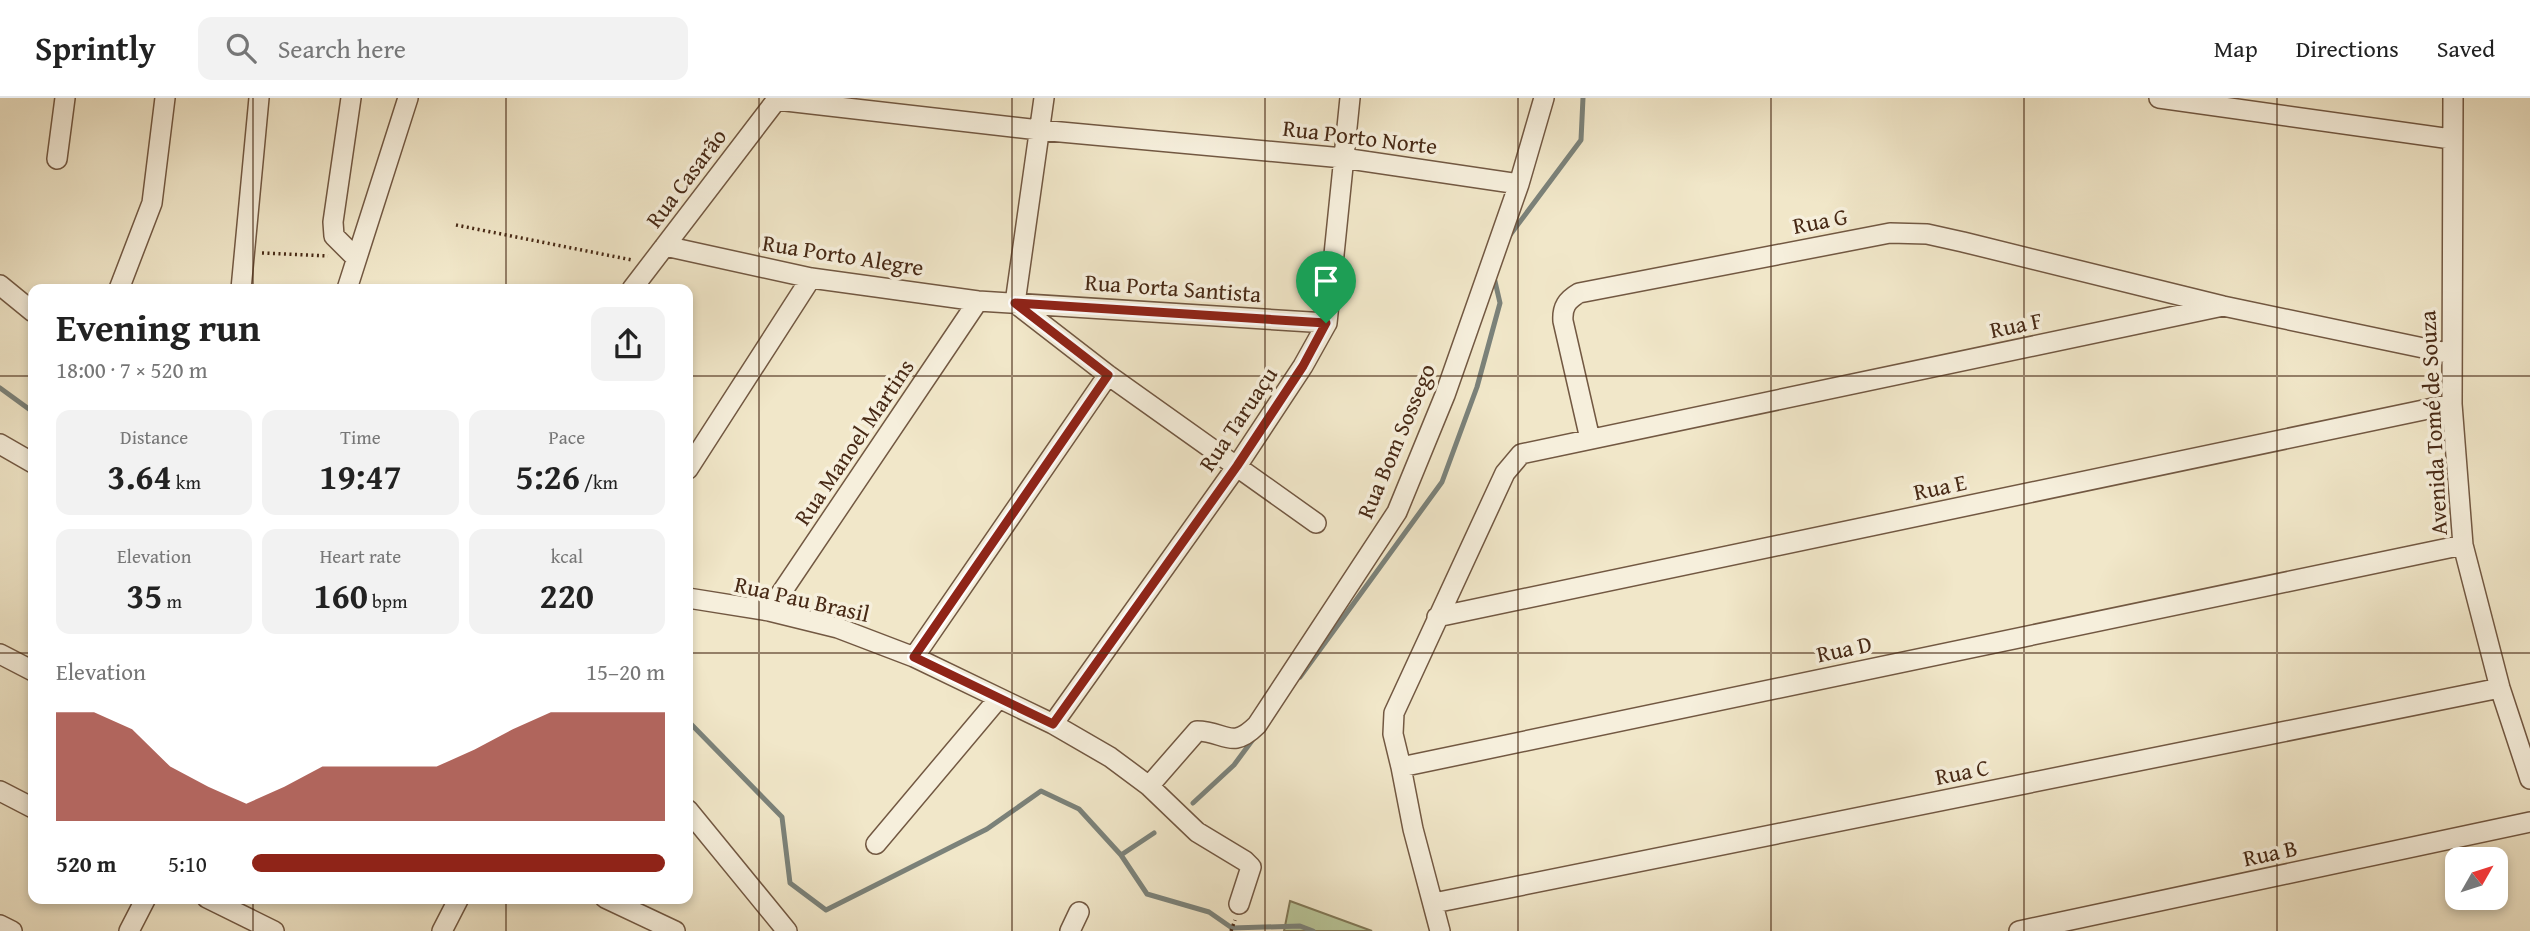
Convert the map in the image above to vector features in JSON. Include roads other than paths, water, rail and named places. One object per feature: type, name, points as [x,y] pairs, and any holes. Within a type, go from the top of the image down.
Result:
[{"type":"street","points":[[57,159],[65,98]]},
{"type":"street","points":[[121,284],[152,203],[165,98]]},
{"type":"street","points":[[242,284],[259,98]]},
{"type":"street","points":[[351,98],[334,229],[340,245],[355,257]]},
{"type":"street","points":[[348,284],[408,98]]},
{"type":"street","points":[[1044,98],[1015,303],[1108,375],[1316,523]]},
{"type":"street","name":"Rua Taruaçu","points":[[1053,724],[1237,466],[1303,366],[1326,323],[1350,98]]},
{"type":"street","name":"Rua Bom Sossego","points":[[1149,786],[1196,732],[1234,740],[1245,736],[1257,725],[1385,534],[1397,512],[1445,395],[1519,184],[1544,98]]},
{"type":"street","points":[[2160,98],[2451,139]]},
{"type":"street","name":"Avenida Tomé de Souza","points":[[2453,98],[2452,404],[2463,545],[2500,688],[2530,779]]},
{"type":"street","name":"Rua Porto Norte","points":[[777,99],[1039,130],[1343,158],[1519,184]]},
{"type":"street","name":"Rua Casarão","points":[[636,284],[777,99]]},
{"type":"street","name":"Rua G","points":[[1590,439],[1563,321],[1563,309],[1570,298],[1579,293],[1844,241],[1910,233],[1963,242],[2223,306]]},
{"type":"street","name":"Rua Porto Alegre","points":[[664,246],[811,278],[978,301],[1015,303]]},
{"type":"street","points":[[693,461],[811,278]]},
{"type":"street","points":[[0,285],[28,308]]},
{"type":"street","name":"Rua Manoel Martins","points":[[769,611],[978,301]]},
{"type":"street","name":"Rua Porta Santista","points":[[1015,303],[1326,323]]},
{"type":"street","name":"Rua F","points":[[1590,439],[2223,306],[2452,354]]},
{"type":"street","points":[[914,657],[1108,375]]},
{"type":"street","name":"Rua E","points":[[1437,617],[2452,404]]},
{"type":"street","points":[[1440,931],[1413,829],[1393,734],[1394,713],[1512,462],[1534,450],[1590,439]]},
{"type":"street","points":[[0,444],[28,460]]},
{"type":"street","name":"Rua D","points":[[1401,767],[2463,545]]},
{"type":"street","name":"Rua Pau Brasil","points":[[693,599],[769,611],[838,628],[914,657],[1053,724],[1110,757],[1149,786],[1197,832],[1245,861],[1251,867],[1239,904]]},
{"type":"street","points":[[0,654],[28,668]]},
{"type":"street","name":"Rua C","points":[[1434,903],[2500,688]]},
{"type":"street","points":[[876,844],[998,699]]},
{"type":"street","points":[[0,791],[28,805]]},
{"type":"street","points":[[693,816],[787,931]]},
{"type":"street","name":"Rua B","points":[[2020,931],[2530,822]]},
{"type":"street","points":[[129,931],[143,904]]},
{"type":"street","points":[[218,904],[274,931]]},
{"type":"street","points":[[442,931],[456,904]]},
{"type":"street","points":[[618,904],[675,931]]},
{"type":"street","points":[[1070,931],[1079,912]]},
{"type":"street","points":[[0,925],[12,931]]},
{"type":"waterway","points":[[1510,235],[1581,140],[1583,98]]},
{"type":"waterway","points":[[1300,677],[1442,482],[1477,387],[1500,303],[1494,277]]},
{"type":"waterway","points":[[0,388],[28,408]]},
{"type":"waterway","points":[[693,726],[782,817],[790,883],[826,910],[987,829],[1041,791],[1079,809],[1121,855],[1147,894],[1209,912],[1232,928],[1300,926],[1313,931]]},
{"type":"waterway","points":[[1193,803],[1234,765],[1254,738]]},
{"type":"waterway","points":[[1121,855],[1154,833]]}]
